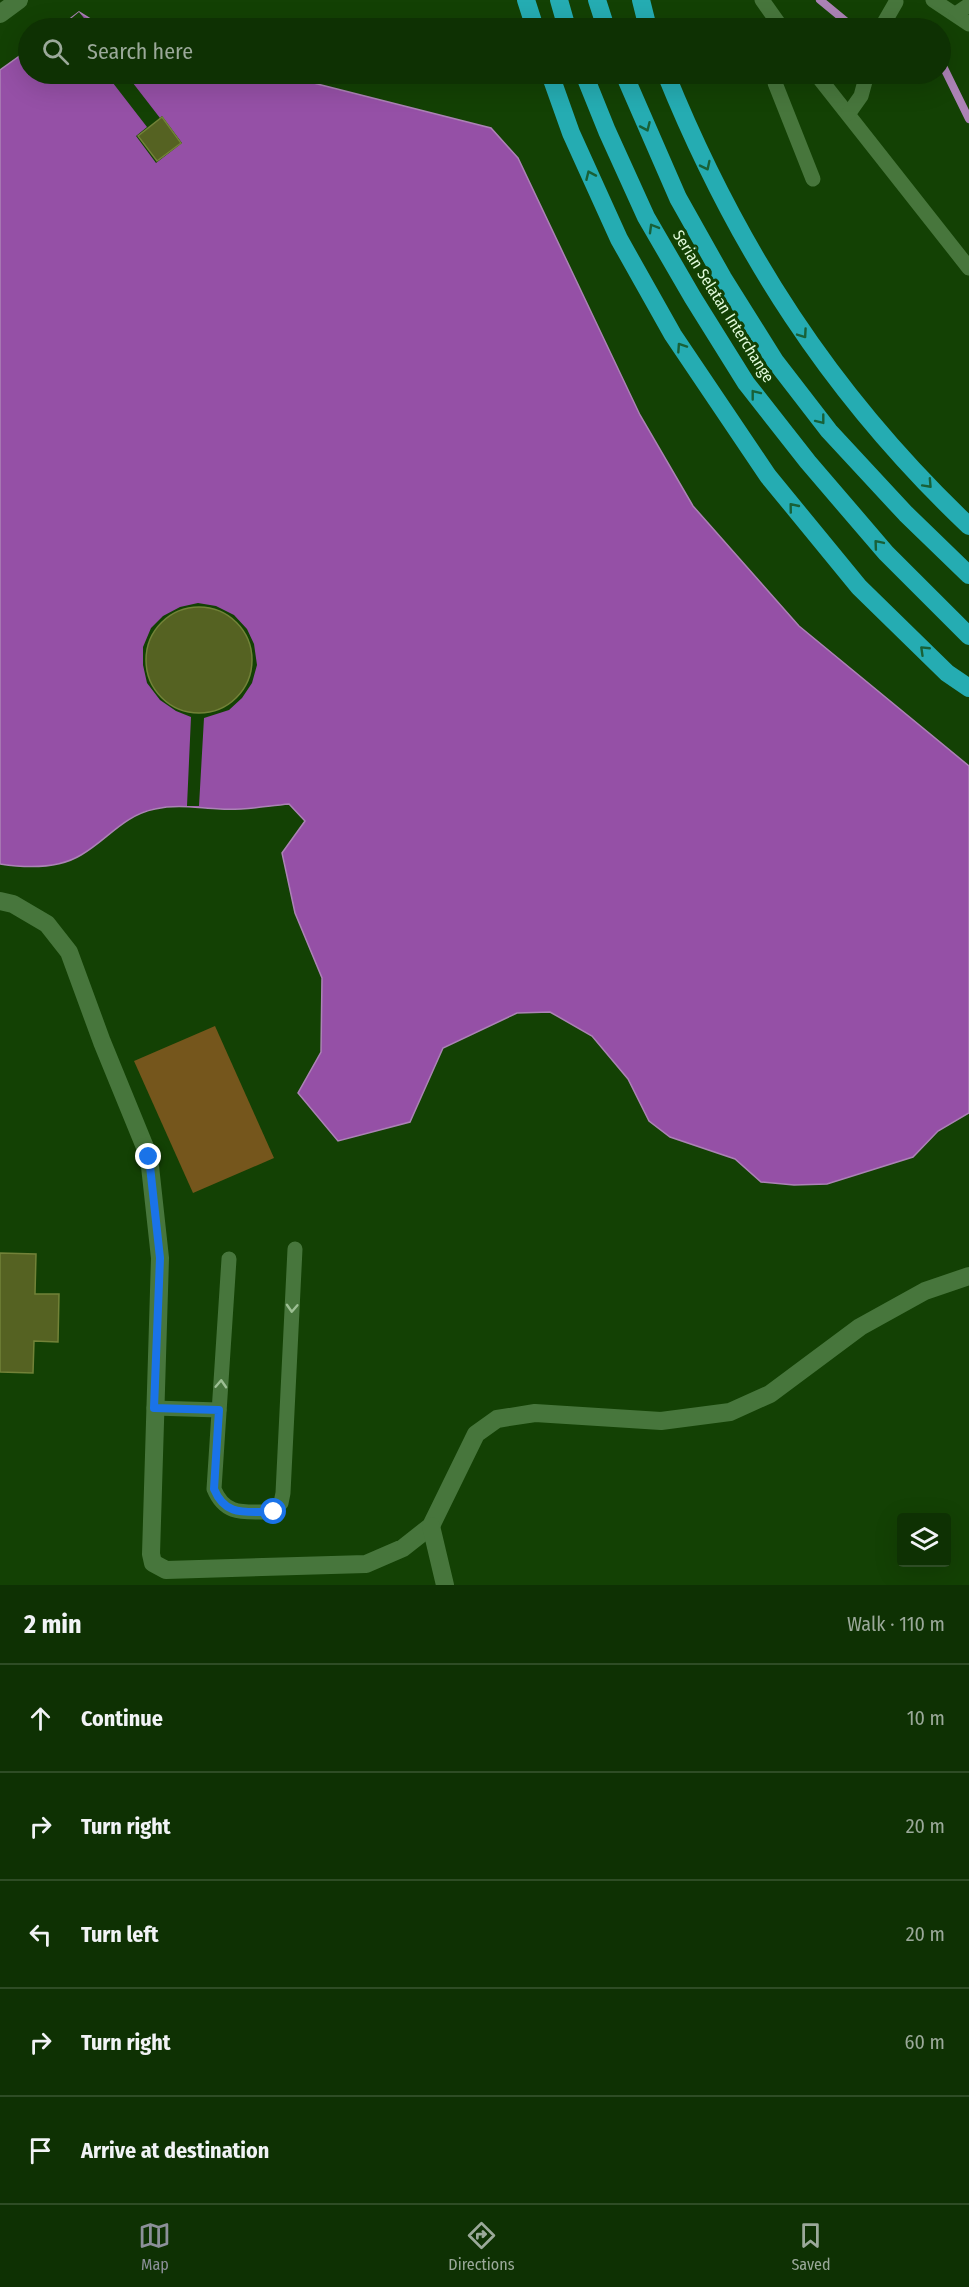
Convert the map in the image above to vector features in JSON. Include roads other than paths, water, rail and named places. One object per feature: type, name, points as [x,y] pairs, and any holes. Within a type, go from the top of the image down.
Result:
[{"type":"highway","points":[[526,0],[532,18]]},
{"type":"highway","points":[[559,0],[564,18]]},
{"type":"highway","points":[[597,0],[603,18]]},
{"type":"highway","points":[[640,0],[645,18]]},
{"type":"highway","points":[[554,84],[572,134],[619,239],[673,336],[776,485],[859,587],[947,673],[969,688]]},
{"type":"highway","name":"Serian Selatan Interchange","points":[[588,84],[646,217],[746,383],[808,462],[863,526],[969,636]]},
{"type":"highway","name":"Serian Selatan Interchange","points":[[628,84],[678,198],[723,278],[776,362],[829,431],[906,514],[969,574]]},
{"type":"highway","points":[[670,84],[703,160],[737,227],[785,308],[829,371],[868,420],[965,521]]},
{"type":"street","points":[[0,14],[19,0]]},
{"type":"street","points":[[947,673],[969,698]]},
{"type":"street","points":[[0,901],[13,904],[47,924],[69,952],[102,1042],[149,1157],[160,1258],[151,1554],[153,1563],[166,1570],[366,1564],[403,1548],[431,1526],[476,1434],[497,1419],[536,1413],[661,1421],[730,1412],[770,1394],[860,1327],[925,1291],[969,1276]]},
{"type":"street","points":[[431,1526],[444,1585]]},
{"type":"lane","points":[[762,0],[775,18]]},
{"type":"lane","points":[[933,0],[969,24]]},
{"type":"lane","points":[[886,18],[896,1]]},
{"type":"lane","points":[[956,14],[969,5]]},
{"type":"lane","points":[[775,84],[813,178]]},
{"type":"lane","points":[[824,84],[969,268]]},
{"type":"lane","points":[[849,113],[861,96],[864,84]]},
{"type":"lane","points":[[229,1259],[214,1489],[219,1502],[231,1511],[274,1512],[281,1503],[283,1493],[295,1249]]},
{"type":"lane","points":[[154,1408],[219,1410]]},
{"type":"waterway","points":[[820,0],[842,18]]},
{"type":"waterway","points":[[951,82],[969,119]]}]
